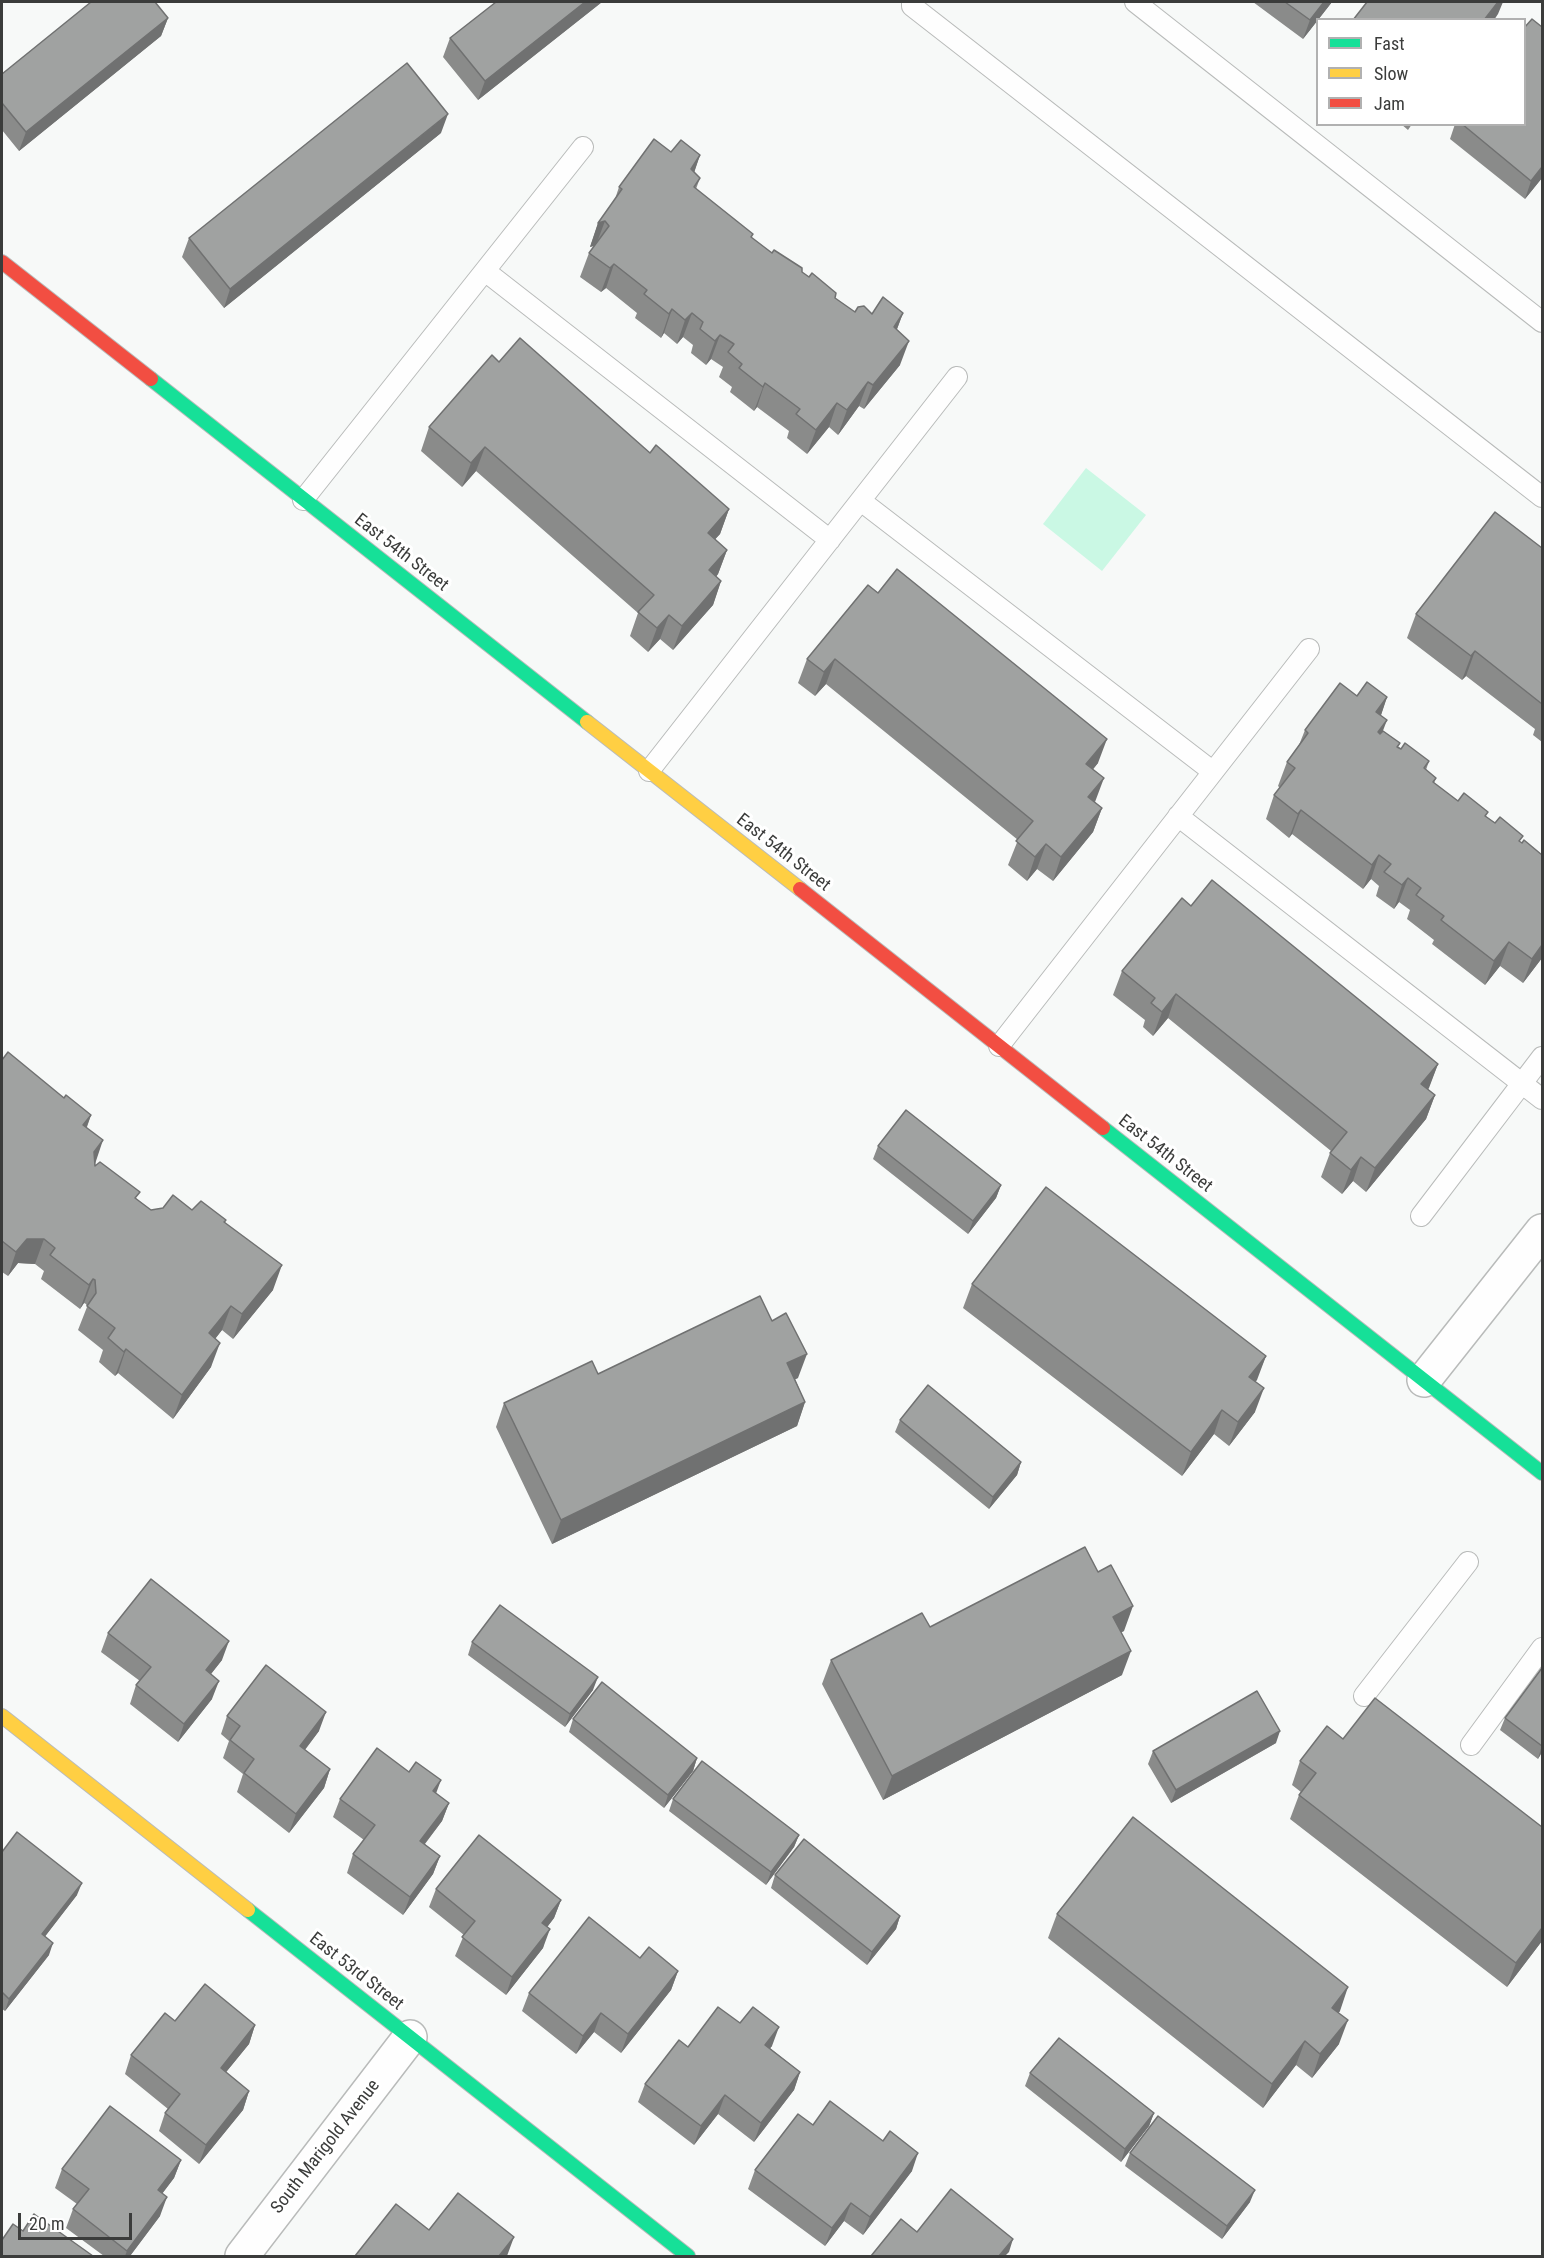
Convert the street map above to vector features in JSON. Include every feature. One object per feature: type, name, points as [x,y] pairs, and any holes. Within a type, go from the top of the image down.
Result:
[{"type":"street","name":"East 54th Street","points":[[2,262],[1542,1473]]},
{"type":"street","points":[[1424,1380],[1542,1230]]},
{"type":"street","name":"East 53rd Street","points":[[2,1716],[688,2256]]},
{"type":"street","name":"South Marigold Avenue","points":[[242,2256],[410,2037]]},
{"type":"lane","points":[[912,2],[912,6],[1542,497]]},
{"type":"lane","points":[[1135,2],[1542,322]]},
{"type":"lane","points":[[303,500],[583,147]]},
{"type":"lane","points":[[485,271],[830,540]]},
{"type":"lane","points":[[649,771],[957,377]]},
{"type":"lane","points":[[861,501],[1212,771]]},
{"type":"lane","points":[[999,1046],[1309,649]]},
{"type":"lane","points":[[1178,816],[1542,1100]]},
{"type":"lane","points":[[1421,1216],[1542,1057]]},
{"type":"lane","points":[[1364,1696],[1468,1562]]},
{"type":"lane","points":[[1471,1745],[1542,1648]]},
{"type":"green space","points":[[1086,468],[1146,515],[1102,571],[1043,524]]},
{"type":"building","points":[[91,2],[155,2],[168,18],[26,132],[2,103],[2,74]]},
{"type":"building","points":[[496,2],[585,2],[485,81],[450,38]]},
{"type":"building","points":[[1285,2],[1324,2],[1310,20]]},
{"type":"building","points":[[1367,2],[1498,2],[1486,18],[1355,18]]},
{"type":"building","points":[[1532,19],[1542,27],[1542,167],[1531,181],[1464,126],[1526,126],[1526,26]]},
{"type":"building","points":[[407,63],[448,114],[230,289],[189,238]]},
{"type":"building","points":[[654,139],[671,152],[681,140],[700,155],[691,169],[700,178],[694,187],[753,234],[751,237],[772,253],[774,250],[802,268],[802,272],[809,277],[812,273],[836,293],[835,298],[855,312],[858,307],[864,306],[872,314],[883,297],[903,313],[894,327],[909,341],[873,385],[868,382],[847,410],[837,403],[816,430],[796,414],[800,409],[765,383],[763,387],[739,368],[742,364],[728,352],[734,344],[720,335],[715,341],[700,329],[703,322],[692,313],[685,320],[672,309],[669,314],[644,294],[647,290],[614,264],[610,268],[589,253],[609,226],[605,221],[598,223],[622,189],[619,187]]},
{"type":"building","points":[[520,338],[650,453],[656,445],[729,509],[708,533],[727,550],[709,570],[721,581],[682,626],[669,615],[657,628],[638,612],[654,595],[485,447],[471,463],[429,427],[492,355],[499,362]]},
{"type":"building","points":[[1495,512],[1542,548],[1542,704],[1475,651],[1471,656],[1416,614]]},
{"type":"building","points":[[897,569],[1107,739],[1086,764],[1104,778],[1088,797],[1102,808],[1061,857],[1046,844],[1035,857],[1016,841],[1033,821],[835,659],[824,672],[807,659],[868,585],[878,593]]},
{"type":"building","points":[[1367,682],[1387,697],[1376,712],[1387,720],[1378,732],[1380,734],[1383,731],[1400,743],[1397,747],[1401,749],[1405,743],[1429,761],[1424,768],[1436,778],[1433,782],[1458,801],[1464,793],[1488,812],[1485,816],[1495,823],[1500,817],[1523,836],[1519,841],[1522,843],[1524,840],[1542,855],[1542,945],[1532,959],[1509,942],[1494,961],[1441,920],[1444,916],[1416,895],[1421,888],[1408,878],[1402,885],[1384,872],[1391,864],[1379,855],[1372,865],[1301,810],[1298,814],[1274,795],[1295,768],[1287,762],[1308,733],[1305,730],[1340,683],[1357,696]]},
{"type":"building","points":[[1212,880],[1438,1064],[1421,1084],[1435,1095],[1375,1168],[1361,1157],[1351,1170],[1330,1153],[1347,1132],[1176,994],[1162,1012],[1151,1003],[1155,998],[1122,971],[1182,898],[1191,906]]},
{"type":"building","points":[[8,1052],[64,1098],[66,1095],[91,1115],[83,1125],[103,1140],[94,1152],[95,1166],[100,1162],[140,1192],[135,1198],[151,1210],[163,1208],[173,1195],[192,1210],[201,1201],[226,1220],[224,1222],[282,1265],[242,1314],[231,1306],[209,1333],[220,1343],[182,1395],[126,1349],[124,1352],[108,1338],[115,1328],[87,1306],[96,1293],[95,1280],[93,1279],[89,1285],[50,1255],[55,1248],[44,1239],[27,1239],[16,1252],[2,1241],[2,1060]]},
{"type":"building","points":[[906,1110],[1001,1185],[973,1221],[878,1146]]},
{"type":"building","points":[[1046,1187],[1266,1356],[1249,1377],[1264,1388],[1238,1422],[1222,1410],[1191,1452],[972,1284]]},
{"type":"building","points":[[760,1296],[772,1321],[786,1313],[807,1354],[787,1363],[805,1402],[561,1520],[504,1403],[592,1361],[598,1374]]},
{"type":"building","points":[[928,1385],[1021,1462],[993,1497],[900,1420]]},
{"type":"building","points":[[1085,1547],[1098,1572],[1111,1565],[1133,1606],[1113,1617],[1131,1651],[892,1776],[831,1660],[922,1613],[930,1627]]},
{"type":"building","points":[[151,1579],[229,1641],[206,1670],[219,1681],[184,1724],[136,1685],[151,1667],[108,1633]]},
{"type":"building","points":[[500,1605],[598,1677],[570,1714],[472,1642]]},
{"type":"building","points":[[266,1665],[326,1712],[300,1746],[330,1769],[296,1814],[244,1773],[254,1759],[230,1740],[240,1726],[227,1716]]},
{"type":"building","points":[[1542,1668],[1542,1746],[1505,1718]]},
{"type":"building","points":[[602,1682],[697,1758],[668,1795],[573,1719]]},
{"type":"building","points":[[1257,1691],[1280,1731],[1176,1790],[1153,1751]]},
{"type":"building","points":[[1375,1698],[1542,1827],[1542,1928],[1516,1963],[1299,1795],[1316,1773],[1300,1761],[1327,1726],[1343,1739]]},
{"type":"building","points":[[377,1748],[409,1772],[416,1762],[441,1780],[433,1791],[449,1803],[420,1841],[440,1856],[410,1897],[353,1854],[375,1825],[340,1799]]},
{"type":"building","points":[[702,1761],[799,1835],[771,1872],[673,1799]]},
{"type":"building","points":[[1133,1817],[1348,1987],[1332,2008],[1348,2020],[1320,2054],[1305,2041],[1272,2084],[1057,1914]]},
{"type":"building","points":[[17,1832],[82,1883],[42,1934],[53,1943],[9,1999],[2,1992],[2,1852]]},
{"type":"building","points":[[479,1835],[561,1900],[542,1923],[550,1929],[512,1977],[462,1937],[475,1921],[436,1889]]},
{"type":"building","points":[[804,1839],[900,1916],[872,1952],[775,1875]]},
{"type":"building","points":[[589,1917],[640,1958],[649,1947],[678,1971],[628,2034],[601,2013],[583,2036],[529,1993]]},
{"type":"building","points":[[205,1984],[255,2025],[221,2068],[249,2091],[206,2145],[165,2113],[180,2094],[131,2055],[165,2013],[175,2021]]},
{"type":"building","points":[[718,2007],[740,2023],[753,2007],[779,2027],[765,2045],[800,2072],[761,2123],[725,2095],[701,2126],[645,2084],[679,2040],[688,2047]]},
{"type":"building","points":[[1059,2038],[1154,2113],[1125,2149],[1030,2073]]},
{"type":"building","points":[[830,2101],[883,2141],[890,2131],[918,2153],[870,2217],[851,2203],[832,2228],[755,2170],[798,2114],[813,2125]]},
{"type":"building","points":[[110,2106],[181,2160],[158,2190],[167,2197],[127,2251],[73,2209],[89,2189],[62,2169]]},
{"type":"building","points":[[1158,2116],[1255,2190],[1227,2226],[1130,2153]]},
{"type":"building","points":[[951,2189],[1013,2239],[999,2256],[871,2256],[901,2219],[917,2232]]},
{"type":"building","points":[[458,2193],[514,2237],[499,2256],[355,2256],[396,2204],[429,2230]]},
{"type":"building","points":[[34,2214],[93,2256],[2,2256],[2,2240],[13,2224],[23,2231]]},
{"type":"traffic: fast","points":[[151,379],[587,722]]},
{"type":"traffic: fast","points":[[1103,1128],[1542,1473]]},
{"type":"traffic: fast","points":[[248,1910],[688,2256]]},
{"type":"traffic: slow","points":[[587,722],[800,889]]},
{"type":"traffic: slow","points":[[2,1716],[248,1910]]},
{"type":"traffic: jam","points":[[2,262],[151,379]]},
{"type":"traffic: jam","points":[[800,889],[1103,1128]]}]
